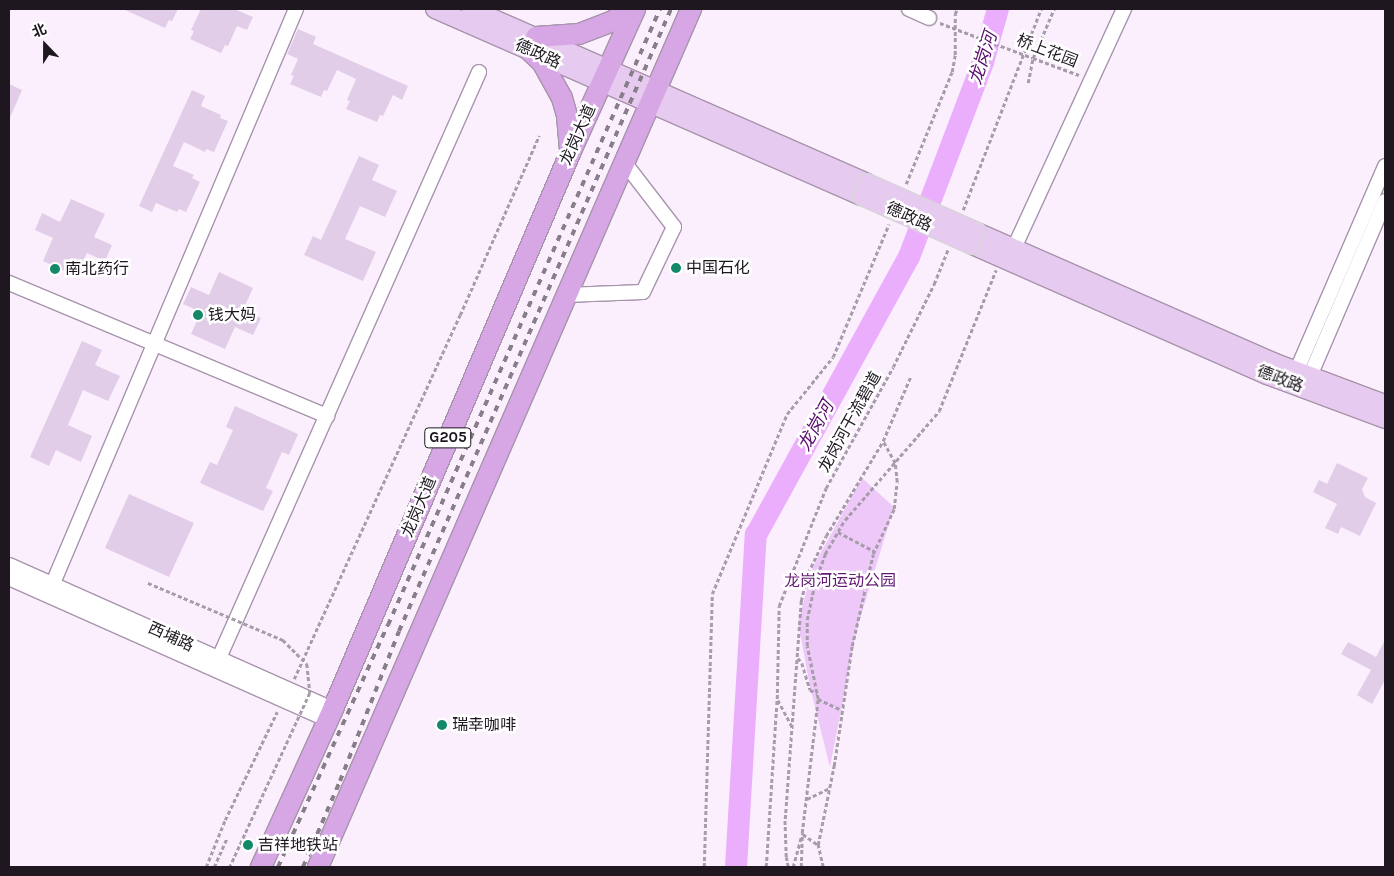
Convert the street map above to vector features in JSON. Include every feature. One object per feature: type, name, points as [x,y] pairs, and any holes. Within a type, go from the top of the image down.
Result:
[{"type":"highway","points":[[571,151],[567,116],[562,98],[532,44],[578,34],[613,21],[630,9]]},
{"type":"highway","name":"龙岗大道","points":[[261,867],[330,714],[571,151],[635,9]]},
{"type":"highway","points":[[318,867],[691,9]]},
{"type":"main road","name":"德政路","points":[[435,9],[532,44],[653,96],[1007,253],[1301,380],[1385,419]]},
{"type":"main road","name":"德政路","points":[[471,9],[532,44]]},
{"type":"main road","name":"德政路","points":[[1301,380],[1385,404]]},
{"type":"street","points":[[50,590],[296,9]]},
{"type":"street","points":[[909,9],[934,20]]},
{"type":"street","points":[[1007,253],[1124,9]]},
{"type":"street","points":[[219,658],[479,72]]},
{"type":"street","points":[[566,295],[643,292],[674,227],[624,162]]},
{"type":"street","points":[[1301,380],[1385,166]]},
{"type":"street","points":[[1301,380],[1385,201]]},
{"type":"street","points":[[9,283],[327,416]]},
{"type":"street","name":"西埔路","points":[[9,565],[50,590],[330,714]]},
{"type":"street","name":"西埔路","points":[[9,578],[50,590],[219,658],[286,695]]},
{"type":"path","points":[[903,191],[952,72],[955,55],[955,14],[957,9]]},
{"type":"path","points":[[962,214],[1041,9]]},
{"type":"path","points":[[1028,83],[1033,58],[1053,9]]},
{"type":"path","name":"桥上花园","points":[[934,20],[1091,80]]},
{"type":"path","points":[[206,867],[225,820],[286,695],[460,315],[539,136]]},
{"type":"path","points":[[704,867],[712,594],[787,414],[833,357],[892,218]]},
{"type":"path","name":"龙岗河干流碧道","points":[[766,867],[777,699],[779,606],[826,488],[893,368],[934,284],[948,249]]},
{"type":"path","points":[[793,867],[802,833],[818,698],[807,646],[806,620],[825,554],[838,532],[873,485],[895,463],[939,411],[1007,253]]},
{"type":"path","points":[[788,867],[786,857],[786,819],[801,600],[808,573],[826,536],[883,441],[910,378]]},
{"type":"path","points":[[823,867],[818,845],[830,788],[852,646],[874,552],[894,509],[898,482],[895,463],[883,441]]},
{"type":"path","points":[[838,532],[874,552]]},
{"type":"path","points":[[148,583],[284,640],[307,664],[310,693],[230,867]]},
{"type":"path","points":[[797,657],[802,663],[810,690],[817,693]]},
{"type":"path","points":[[818,698],[842,710]]},
{"type":"path","points":[[777,699],[793,727]]},
{"type":"path","points":[[807,799],[830,788]]},
{"type":"path","points":[[802,833],[818,845]]},
{"type":"path","points":[[801,867],[802,833]]},
{"type":"path","points":[[214,867],[227,838]]},
{"type":"green space","name":"龙岗河运动公园","points":[[862,478],[894,507],[856,632],[830,767],[810,687],[798,622],[813,567]]},
{"type":"building","points":[[123,9],[178,9],[172,21],[169,20],[165,28]]},
{"type":"building","points":[[201,9],[234,9],[253,17],[247,30],[237,26],[228,46],[225,45],[221,53],[190,39],[194,31],[191,30]]},
{"type":"building","points":[[298,29],[316,37],[313,44],[408,86],[402,100],[393,95],[383,116],[380,115],[377,122],[346,109],[350,101],[347,100],[356,79],[337,70],[327,91],[324,90],[321,97],[290,84],[294,76],[291,75],[298,59],[287,54]]},
{"type":"building","points":[[9,84],[22,90],[9,120]]},
{"type":"building","points":[[192,90],[205,96],[201,106],[221,115],[220,118],[228,121],[214,152],[206,149],[205,152],[184,142],[173,166],[194,175],[192,178],[200,182],[186,212],[179,209],[177,212],[156,203],[152,212],[139,206]]},
{"type":"building","points":[[359,156],[379,165],[372,180],[397,191],[385,217],[360,206],[345,239],[376,252],[363,281],[304,255],[313,236],[321,240]]},
{"type":"building","points":[[71,199],[105,214],[94,237],[112,245],[105,261],[87,253],[76,276],[43,261],[53,238],[35,230],[42,213],[60,222]]},
{"type":"building","points":[[219,272],[253,288],[243,310],[261,318],[253,335],[235,327],[225,349],[191,334],[201,312],[183,304],[191,287],[209,295]]},
{"type":"building","points":[[82,341],[102,350],[95,365],[120,376],[108,401],[83,390],[68,425],[92,436],[81,462],[56,450],[49,466],[30,457]]},
{"type":"building","points":[[235,406],[298,434],[289,455],[282,452],[266,488],[273,491],[263,511],[200,483],[210,462],[217,465],[233,430],[226,427]]},
{"type":"building","points":[[1337,463],[1368,478],[1362,489],[1365,497],[1376,503],[1360,536],[1341,527],[1338,534],[1325,528],[1337,504],[1313,492],[1319,480],[1327,484]]},
{"type":"building","points":[[129,494],[194,523],[169,577],[105,548]]},
{"type":"building","points":[[1385,640],[1385,680],[1372,704],[1357,695],[1371,670],[1341,654],[1348,642],[1376,657]]},
{"type":"waterway","name":"龙岗河","points":[[736,867],[756,535],[909,257],[983,62],[998,9]]},
{"type":"railway","points":[[278,867],[388,625],[660,9]]},
{"type":"railway","points":[[303,867],[340,781],[399,631],[671,9]]},
{"type":"place","name":"中国石化","points":[[676,268]]},
{"type":"place","name":"南北药行","points":[[55,269]]},
{"type":"place","name":"钱大妈","points":[[198,315]]},
{"type":"place","name":"瑞幸咖啡","points":[[442,725]]},
{"type":"place","name":"吉祥地铁站","points":[[248,845]]}]
